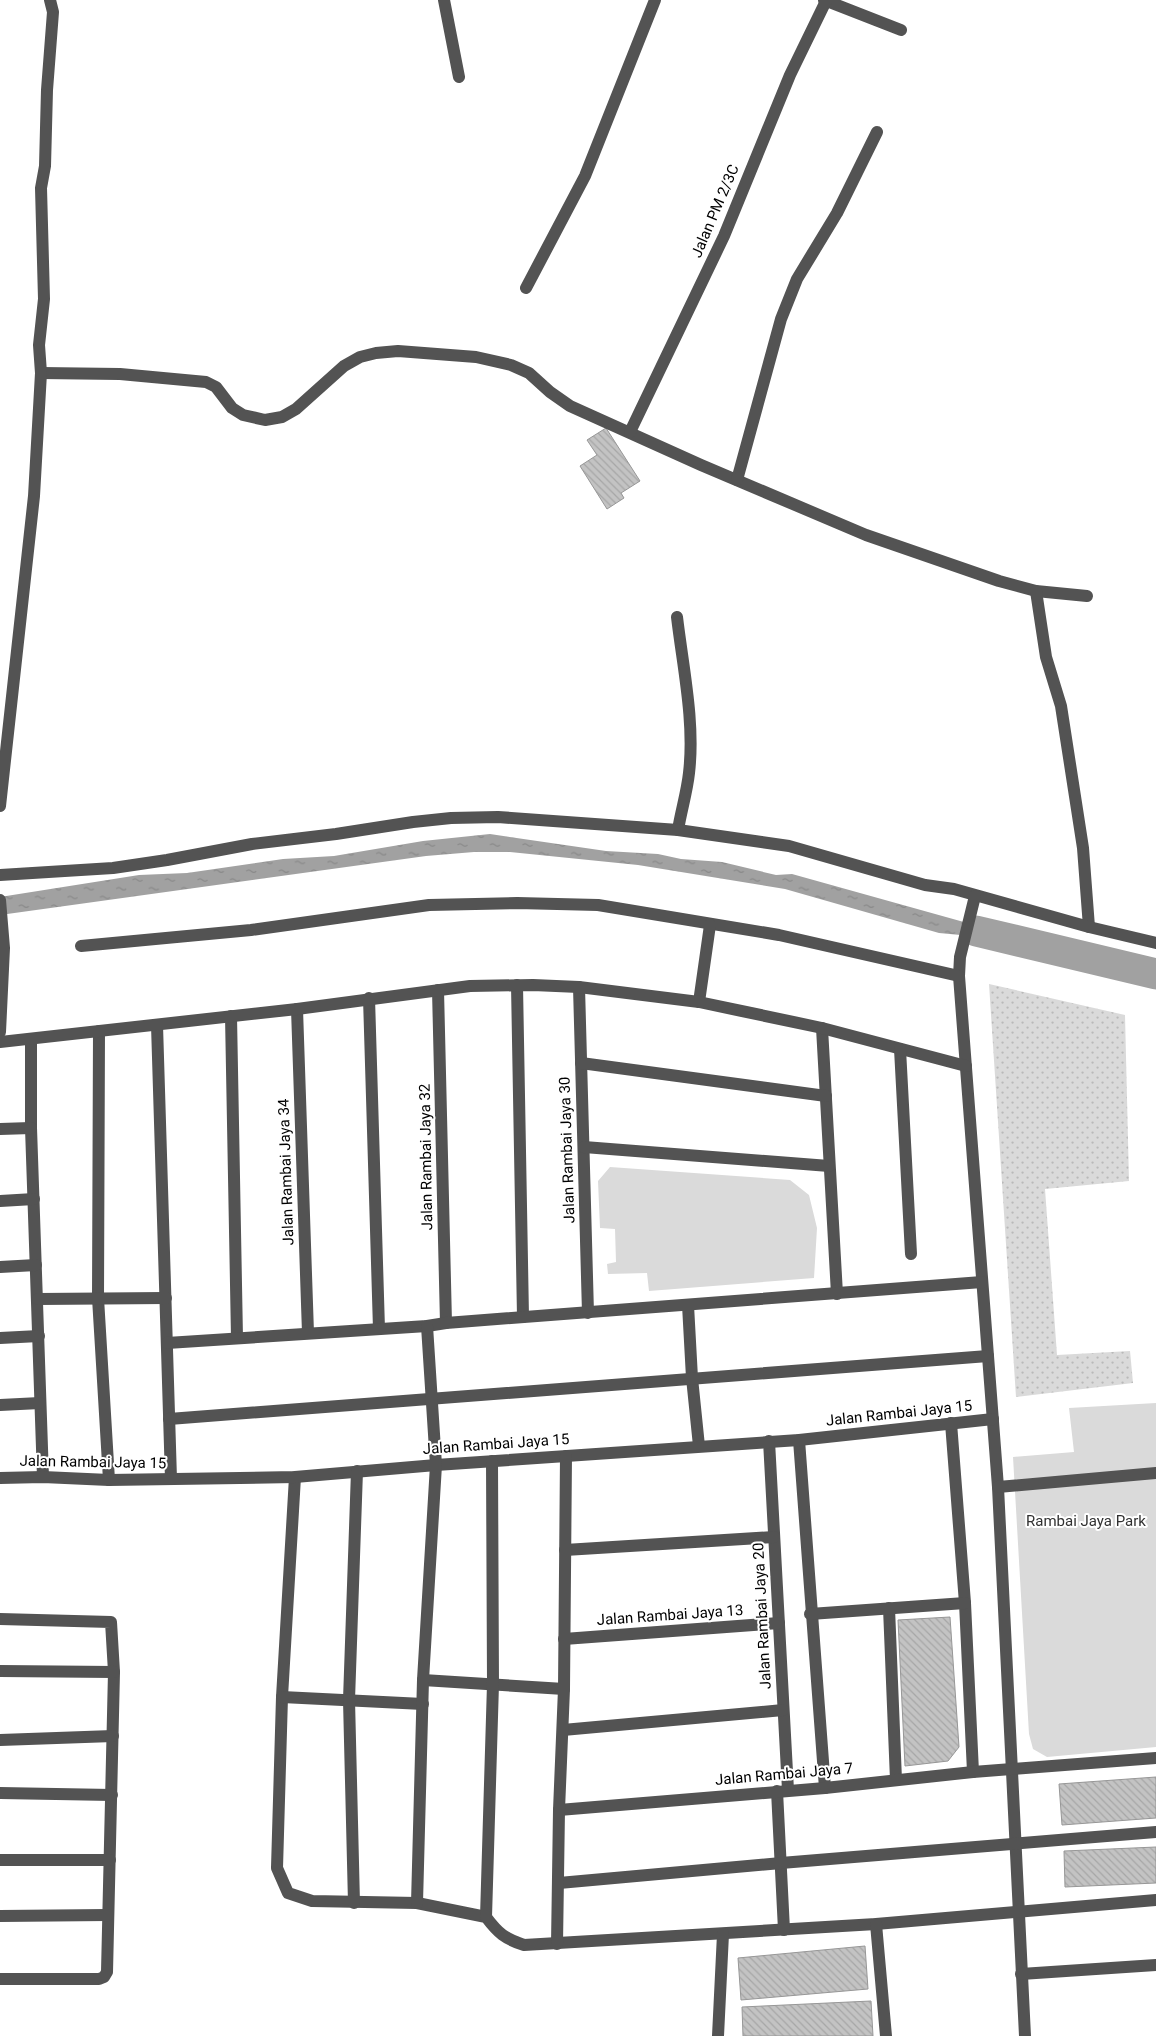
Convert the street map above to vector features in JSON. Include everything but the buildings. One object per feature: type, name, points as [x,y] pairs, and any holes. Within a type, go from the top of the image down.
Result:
[{"type":"street","points":[[0,806],[29,551],[41,373],[39,345],[44,299],[41,188],[45,166],[47,90],[53,12],[50,0]]},
{"type":"street","points":[[444,0],[459,77]]},
{"type":"street","points":[[526,288],[585,176],[654,0]]},
{"type":"street","points":[[825,1],[901,30]]},
{"type":"street","name":"Jalan PM 2/3C","points":[[630,432],[724,236],[790,75],[825,1]]},
{"type":"street","points":[[737,480],[781,319],[797,279],[837,214],[877,132]]},
{"type":"street","points":[[41,373],[120,374],[206,382],[216,387],[232,408],[243,415],[265,420],[282,417],[296,408],[344,366],[360,357],[398,351],[476,357],[511,365],[530,373],[550,392],[570,406],[737,480],[883,541],[943,563],[1036,591],[1087,596]]},
{"type":"street","points":[[1036,591],[1046,657],[1061,706],[1083,848],[1089,927]]},
{"type":"street","points":[[677,617],[688,706],[690,740],[689,773],[678,830]]},
{"type":"street","points":[[0,875],[113,868],[252,844],[413,822],[451,818],[498,817],[678,830],[789,846],[925,885],[954,889],[1089,927],[1156,943]]},
{"type":"street","points":[[975,896],[960,957],[959,976],[998,1487],[1025,2036]]},
{"type":"street","points":[[0,900],[2,945],[0,1032]]},
{"type":"street","points":[[82,946],[251,930],[429,905],[517,903],[598,905],[779,935],[959,976]]},
{"type":"street","points":[[698,1002],[710,925]]},
{"type":"street","points":[[0,1042],[297,1009],[470,986],[517,985],[579,987],[698,1002],[822,1028],[966,1066]]},
{"type":"street","points":[[517,985],[523,1317]]},
{"type":"street","name":"Jalan Rambai Jaya 30","points":[[579,987],[588,1313]]},
{"type":"street","name":"Jalan Rambai Jaya 32","points":[[438,990],[446,1323]]},
{"type":"street","points":[[369,998],[379,1329]]},
{"type":"street","name":"Jalan Rambai Jaya 34","points":[[297,1009],[308,1333]]},
{"type":"street","points":[[231,1016],[236,1338]]},
{"type":"street","points":[[157,1025],[171,1479]]},
{"type":"street","points":[[822,1028],[837,1294]]},
{"type":"street","points":[[99,1031],[98,1298],[109,1480]]},
{"type":"street","points":[[31,1039],[31,1128],[43,1477]]},
{"type":"street","points":[[900,1049],[911,1254]]},
{"type":"street","points":[[581,1062],[826,1096]]},
{"type":"street","points":[[0,1129],[31,1128]]},
{"type":"street","points":[[584,1147],[829,1166]]},
{"type":"street","points":[[0,1201],[34,1199]]},
{"type":"street","points":[[0,1267],[36,1265]]},
{"type":"street","points":[[167,1343],[427,1326],[982,1282]]},
{"type":"street","points":[[38,1300],[166,1298]]},
{"type":"street","points":[[688,1305],[692,1378],[700,1446]]},
{"type":"street","points":[[417,1903],[423,1680],[436,1465],[427,1326]]},
{"type":"street","points":[[0,1338],[39,1336]]},
{"type":"street","points":[[169,1420],[988,1356]]},
{"type":"street","points":[[0,1405],[40,1403]]},
{"type":"street","name":"Jalan Rambai Jaya 15","points":[[0,1478],[43,1477],[109,1480],[295,1477],[436,1465],[799,1440],[993,1419]]},
{"type":"street","points":[[952,1423],[965,1603],[973,1772]]},
{"type":"street","points":[[799,1440],[810,1614],[825,1788]]},
{"type":"street","name":"Jalan Rambai Jaya 20","points":[[769,1441],[783,1710],[781,1863],[784,1930]]},
{"type":"street","points":[[557,1944],[559,1810],[564,1689],[566,1456]]},
{"type":"street","points":[[492,1461],[494,1684],[486,1917],[496,1930],[508,1940],[524,1945],[722,1934],[876,1924],[1156,1900]]},
{"type":"street","points":[[354,1903],[349,1700],[357,1471]]},
{"type":"street","points":[[998,1487],[1156,1473]]},
{"type":"street","points":[[295,1477],[282,1696],[277,1868],[288,1893],[312,1901],[417,1903],[486,1917]]},
{"type":"street","points":[[565,1550],[774,1537]]},
{"type":"street","points":[[810,1614],[965,1603]]},
{"type":"street","points":[[889,1608],[896,1780]]},
{"type":"street","points":[[0,1619],[110,1622],[114,1672],[107,1972],[104,1977],[99,1979],[0,1979]]},
{"type":"street","name":"Jalan Rambai Jaya 13","points":[[564,1639],[779,1623]]},
{"type":"street","points":[[0,1672],[114,1672]]},
{"type":"street","points":[[423,1680],[564,1689]]},
{"type":"street","points":[[282,1696],[423,1704]]},
{"type":"street","points":[[563,1730],[783,1710]]},
{"type":"street","points":[[0,1740],[113,1736]]},
{"type":"street","name":"Jalan Rambai Jaya 7","points":[[559,1810],[825,1788],[973,1772],[1156,1758]]},
{"type":"street","points":[[0,1793],[112,1795]]},
{"type":"street","points":[[559,1883],[1156,1832]]},
{"type":"street","points":[[0,1860],[110,1860]]},
{"type":"street","points":[[0,1916],[108,1915]]},
{"type":"street","points":[[876,1924],[886,2036]]},
{"type":"street","points":[[718,2036],[722,1934]]},
{"type":"street","points":[[1021,1974],[1156,1965]]},
{"type":"green space","points":[[989,984],[1125,1015],[1129,1181],[1045,1189],[1057,1355],[1130,1351],[1133,1383],[1016,1397]]},
{"type":"green space","points":[[610,1167],[790,1180],[809,1195],[817,1228],[814,1278],[649,1291],[647,1273],[608,1274],[607,1264],[616,1262],[615,1229],[600,1228],[598,1181]]},
{"type":"green space","name":"Rambai Jaya Park","points":[[1156,1403],[1156,1747],[1047,1757],[1033,1749],[1029,1734],[1013,1457],[1074,1452],[1069,1408]]},
{"type":"water","points":[[490,834],[606,851],[658,854],[681,859],[722,862],[776,875],[792,874],[996,931],[993,938],[939,933],[785,889],[638,865],[510,852],[474,852],[426,856],[0,915],[0,897],[139,875],[187,873],[283,859],[334,856],[423,841]]},
{"type":"waterway","points":[[976,931],[1156,974]]}]
